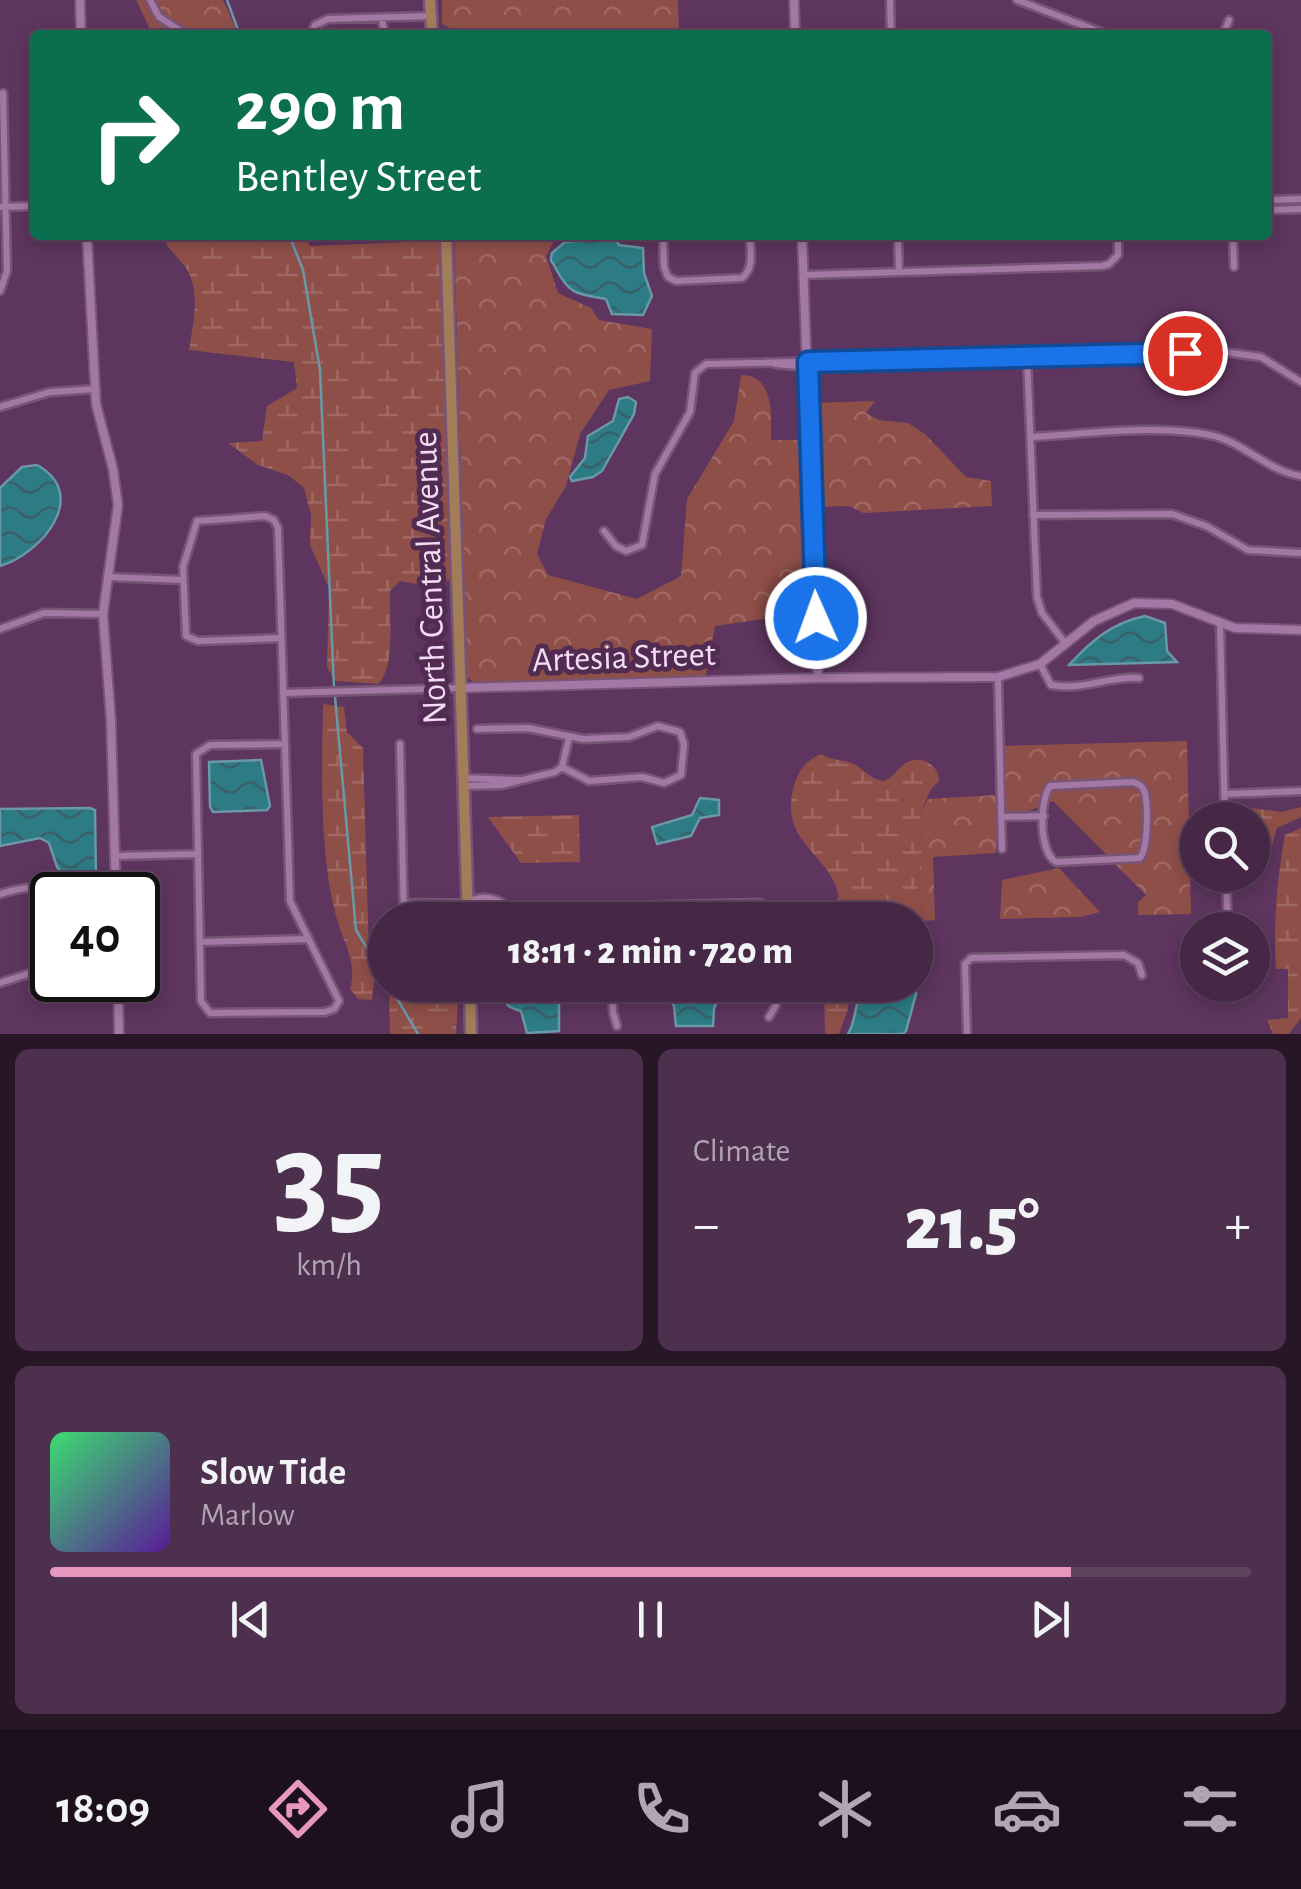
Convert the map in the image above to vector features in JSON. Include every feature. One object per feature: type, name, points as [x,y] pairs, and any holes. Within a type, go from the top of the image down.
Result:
[{"type":"main road","points":[[430,0],[431,30]]},
{"type":"main road","name":"North Central Avenue","points":[[446,240],[467,902]]},
{"type":"main road","points":[[470,1002],[471,1033]]},
{"type":"street","points":[[80,0],[81,30]]},
{"type":"street","points":[[150,0],[160,17],[180,30]]},
{"type":"street","points":[[794,0],[795,30]]},
{"type":"street","points":[[890,0],[891,30]]},
{"type":"street","points":[[1017,0],[1095,30]]},
{"type":"street","points":[[313,30],[328,19],[430,16]]},
{"type":"street","points":[[382,18],[383,30]]},
{"type":"street","points":[[1225,30],[1229,20]]},
{"type":"street","points":[[0,291],[7,272],[2,93]]},
{"type":"street","points":[[1272,200],[1301,199]]},
{"type":"street","points":[[3,207],[30,206]]},
{"type":"street","points":[[1272,210],[1301,209]]},
{"type":"street","points":[[87,240],[97,416],[113,469],[118,505],[103,614],[115,872]]},
{"type":"street","points":[[663,240],[664,267],[668,277],[676,281],[742,278],[751,263],[750,240]]},
{"type":"street","points":[[802,240],[818,678]]},
{"type":"street","points":[[898,240],[899,272]]},
{"type":"street","points":[[804,275],[1102,266],[1118,256],[1118,240]]},
{"type":"street","points":[[1234,240],[1234,266]]},
{"type":"street","points":[[604,530],[616,546],[626,551],[642,546],[656,474],[690,412],[693,380],[699,367],[774,364],[778,360],[1224,352],[1261,358],[1301,382]]},
{"type":"street","points":[[1027,357],[1037,598],[1042,613],[1066,644]]},
{"type":"street","points":[[0,407],[50,392],[96,389]]},
{"type":"street","points":[[1030,436],[1207,434],[1244,448],[1274,469],[1301,476]]},
{"type":"street","points":[[1034,515],[1172,514],[1206,526],[1248,550],[1301,553]]},
{"type":"street","points":[[280,638],[191,639],[184,630],[182,580],[192,531],[202,518],[265,516],[276,523],[290,900],[339,996],[338,1006],[331,1011],[210,1014],[201,1001],[196,754],[210,745],[284,744]]},
{"type":"street","points":[[106,576],[182,580]]},
{"type":"street","name":"Artesia Street","points":[[283,693],[818,678],[998,677],[1040,664],[1094,621],[1134,603],[1172,604],[1220,623],[1254,631],[1301,630]]},
{"type":"street","points":[[0,629],[44,613],[103,614]]},
{"type":"street","points":[[1220,623],[1224,802]]},
{"type":"street","points":[[1040,664],[1051,684],[1057,686],[1078,687],[1117,678],[1139,678]]},
{"type":"street","points":[[998,677],[1002,849]]},
{"type":"street","points":[[478,729],[528,728],[569,738],[630,738],[658,726],[680,732],[684,744],[681,775],[664,783],[642,777],[588,782],[562,767]]},
{"type":"street","points":[[463,782],[502,785],[542,777],[562,767],[569,738]]},
{"type":"street","points":[[400,744],[404,902]]},
{"type":"street","points":[[1133,782],[1144,790],[1144,853],[1134,860],[1056,862],[1045,850],[1044,816],[1044,795],[1053,785],[1133,782]]},
{"type":"street","points":[[1224,794],[1301,792]]},
{"type":"street","points":[[1001,818],[1044,816]]},
{"type":"street","points":[[114,856],[198,854]]},
{"type":"street","points":[[0,894],[30,889]]},
{"type":"street","points":[[200,942],[308,940]]},
{"type":"street","points":[[967,1034],[967,960],[1124,955],[1136,962],[1142,975]]},
{"type":"street","points":[[0,983],[30,973]]},
{"type":"street","points":[[119,1002],[120,1034]]},
{"type":"street","points":[[612,1002],[617,1026]]},
{"type":"street","points":[[770,1017],[776,1002]]},
{"type":"green space","points":[[136,0],[223,0],[237,30],[151,30]]},
{"type":"green space","points":[[442,0],[678,0],[679,30],[453,30],[442,24]]},
{"type":"green space","points":[[165,240],[306,240],[310,246],[443,240],[454,580],[417,584],[400,581],[390,591],[389,654],[378,684],[335,681],[327,667],[329,588],[310,545],[311,515],[304,488],[288,475],[258,465],[228,443],[262,441],[267,406],[297,388],[294,362],[189,350],[195,308],[193,287],[186,268]]},
{"type":"green space","points":[[454,240],[555,240],[546,256],[558,293],[591,308],[599,320],[652,329],[650,381],[609,390],[580,434],[566,486],[546,519],[537,554],[548,575],[637,599],[681,576],[687,499],[734,421],[741,375],[752,377],[765,389],[771,440],[801,440],[807,613],[715,626],[705,678],[475,683],[467,677]]},
{"type":"green space","points":[[875,401],[866,413],[879,420],[908,423],[925,434],[966,477],[991,481],[992,506],[863,513],[849,506],[815,507],[811,403]]},
{"type":"green space","points":[[323,704],[344,707],[347,732],[363,748],[368,1000],[358,999],[350,989],[351,961],[331,891],[323,811]]},
{"type":"green space","points":[[1187,741],[1188,802],[1180,802],[1180,892],[1190,892],[1191,912],[1138,915],[1138,902],[1146,895],[1115,864],[1140,862],[1147,854],[1148,794],[1139,780],[1052,781],[1042,793],[1041,806],[1024,813],[1004,814],[1002,746]]},
{"type":"green space","points":[[821,754],[854,764],[884,781],[915,760],[932,765],[939,781],[920,814],[920,902],[836,902],[839,897],[834,882],[793,823],[793,789],[810,760]]},
{"type":"green space","points":[[1133,785],[1142,795],[1143,847],[1138,855],[1109,857],[1053,801],[1047,803],[1052,789],[1058,787]]},
{"type":"green space","points":[[997,787],[996,853],[933,857],[935,920],[933,920],[933,902],[920,902],[917,891],[922,846],[920,814],[928,799],[996,795]]},
{"type":"green space","points":[[1301,807],[1301,817],[1277,828],[1270,852],[1270,810]]},
{"type":"green space","points":[[579,815],[580,862],[521,863],[488,817]]},
{"type":"green space","points":[[1301,828],[1301,1018],[1289,1034],[1273,1034],[1267,1020],[1288,1018],[1288,969],[1276,969],[1275,918],[1280,868],[1285,835]]},
{"type":"green space","points":[[1059,868],[1100,912],[1081,917],[1000,919],[1002,880]]},
{"type":"green space","points":[[389,1002],[458,1002],[456,1034],[390,1034]]},
{"type":"green space","points":[[824,1002],[848,1002],[839,1034],[825,1034]]},
{"type":"water","points":[[616,240],[619,245],[643,248],[644,273],[652,296],[643,315],[612,314],[606,299],[570,289],[551,261],[552,253],[565,242]]},
{"type":"water","points":[[628,397],[636,402],[634,414],[602,471],[572,481],[570,477],[585,458],[588,436],[613,421],[619,399]]},
{"type":"water","points":[[37,465],[53,477],[60,492],[60,507],[44,537],[0,566],[0,488],[22,467]]},
{"type":"water","points":[[1145,616],[1165,623],[1167,651],[1177,662],[1069,665],[1103,634]]},
{"type":"water","points":[[261,760],[270,806],[267,810],[213,812],[209,762]]},
{"type":"water","points":[[700,798],[719,800],[719,815],[700,818],[691,836],[657,844],[652,827],[692,815]]},
{"type":"water","points":[[0,809],[95,810],[96,872],[61,872],[49,843],[40,838],[0,846]]},
{"type":"water","points":[[559,1002],[559,1031],[527,1033],[521,1011],[507,1003]]},
{"type":"water","points":[[672,1002],[717,1002],[713,1026],[676,1026]]},
{"type":"water","points":[[858,1002],[914,1002],[903,1034],[848,1034]]},
{"type":"waterway","points":[[227,0],[238,30]]},
{"type":"waterway","points":[[291,240],[303,270],[320,370],[334,687]]},
{"type":"waterway","points":[[335,697],[356,930],[368,950]]},
{"type":"waterway","points":[[399,1002],[418,1034]]},
{"type":"route","points":[[816,618],[808,362],[1185,353]]}]
